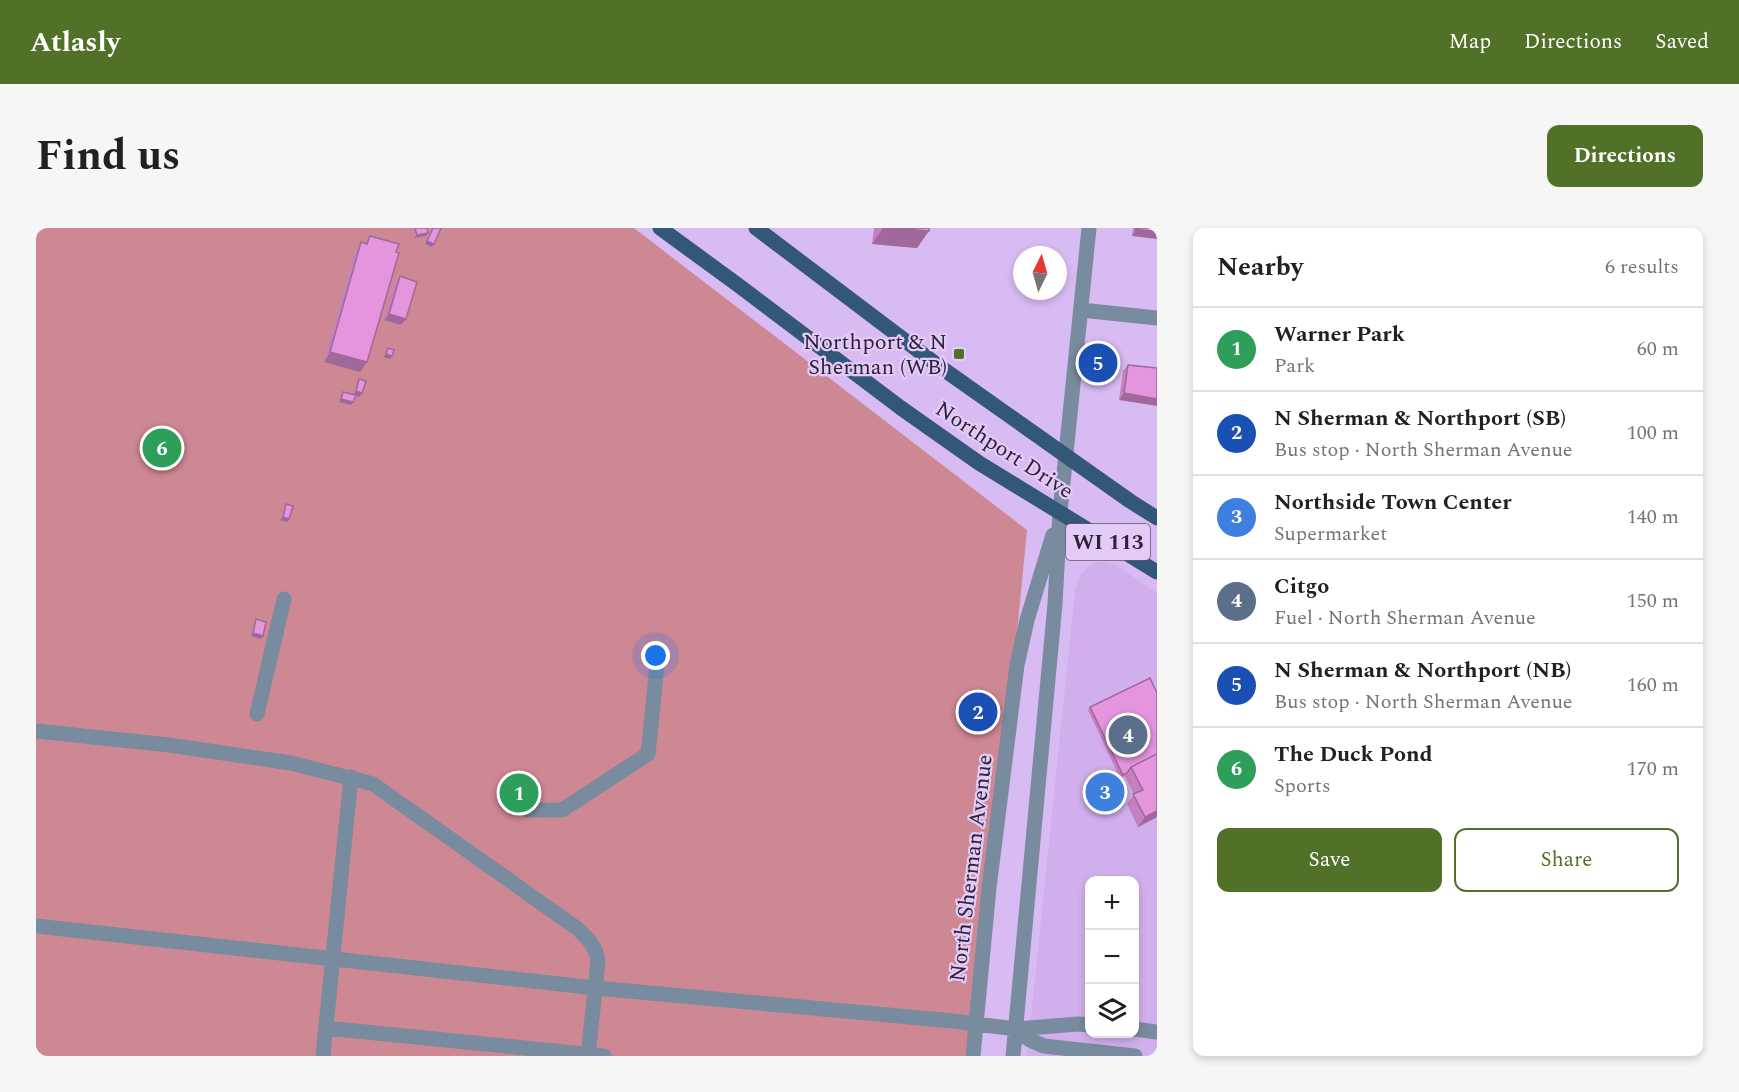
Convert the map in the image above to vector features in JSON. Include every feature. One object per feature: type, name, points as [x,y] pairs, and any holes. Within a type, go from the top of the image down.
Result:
[{"type":"main road","name":"Northport Drive","points":[[660,228],[979,464],[1157,572]]},
{"type":"main road","name":"Northport Drive","points":[[756,228],[936,364],[1157,518]]},
{"type":"street","name":"North Sherman Avenue","points":[[1013,1056],[1054,614],[1065,456],[1089,228]]},
{"type":"street","points":[[1081,310],[1157,318]]},
{"type":"street","name":"North Sherman Avenue","points":[[973,1056],[989,888],[1017,665],[1027,621],[1060,512]]},
{"type":"street","points":[[257,714],[284,599]]},
{"type":"street","points":[[527,810],[562,810],[648,754],[657,655]]},
{"type":"street","points":[[36,731],[170,745],[268,759],[373,784],[578,928],[596,951],[598,961],[593,1056],[326,1028]]},
{"type":"street","points":[[322,1056],[351,777]]},
{"type":"street","points":[[36,926],[596,988],[975,1023],[1016,1029],[1085,1025]]},
{"type":"street","points":[[1016,1029],[1025,1037],[1044,1046],[1093,1054],[1135,1056]]},
{"type":"street","points":[[1139,1030],[1157,1032]]},
{"type":"street","points":[[1093,1054],[1095,1038]]},
{"type":"shaded area","points":[[36,228],[634,228],[1027,530],[976,1056],[36,1056]]},
{"type":"shaded area","points":[[1104,562],[1116,565],[1157,593],[1157,1056],[1027,1056],[1075,590],[1080,575],[1090,565]]},
{"type":"building","points":[[415,228],[427,228],[428,233],[417,235]]},
{"type":"building","points":[[433,228],[441,228],[434,244],[427,241]]},
{"type":"building","points":[[894,228],[929,228],[929,231]]},
{"type":"building","points":[[1157,228],[1157,232],[1136,229]]},
{"type":"building","points":[[370,236],[399,244],[396,252],[399,253],[367,362],[330,352],[361,242],[367,244]]},
{"type":"building","points":[[400,276],[417,282],[406,319],[389,314]]},
{"type":"building","points":[[388,348],[394,350],[392,356],[386,354]]},
{"type":"building","points":[[1128,365],[1157,368],[1157,399],[1124,393]]},
{"type":"building","points":[[359,379],[366,381],[362,393],[356,391]]},
{"type":"building","points":[[343,392],[356,395],[353,402],[341,399]]},
{"type":"building","points":[[286,504],[293,506],[289,519],[283,517]]},
{"type":"building","points":[[256,619],[266,622],[263,636],[253,633]]},
{"type":"building","points":[[1150,678],[1157,693],[1157,754],[1131,767],[1123,775],[1090,707]]},
{"type":"building","points":[[1157,754],[1157,811],[1145,817],[1133,794],[1143,790],[1131,767]]},
{"type":"place","name":"Northport & N Sherman (WB)","points":[[959,354]]},
{"type":"place","name":"N Sherman & Northport (NB)","points":[[1098,363]]},
{"type":"place","name":"The Duck Pond","points":[[162,448]]},
{"type":"place","name":"N Sherman & Northport (SB)","points":[[978,712]]},
{"type":"place","name":"Citgo","points":[[1128,735]]},
{"type":"place","name":"Northside Town Center","points":[[1105,792]]},
{"type":"place","name":"Warner Park","points":[[519,793]]}]
